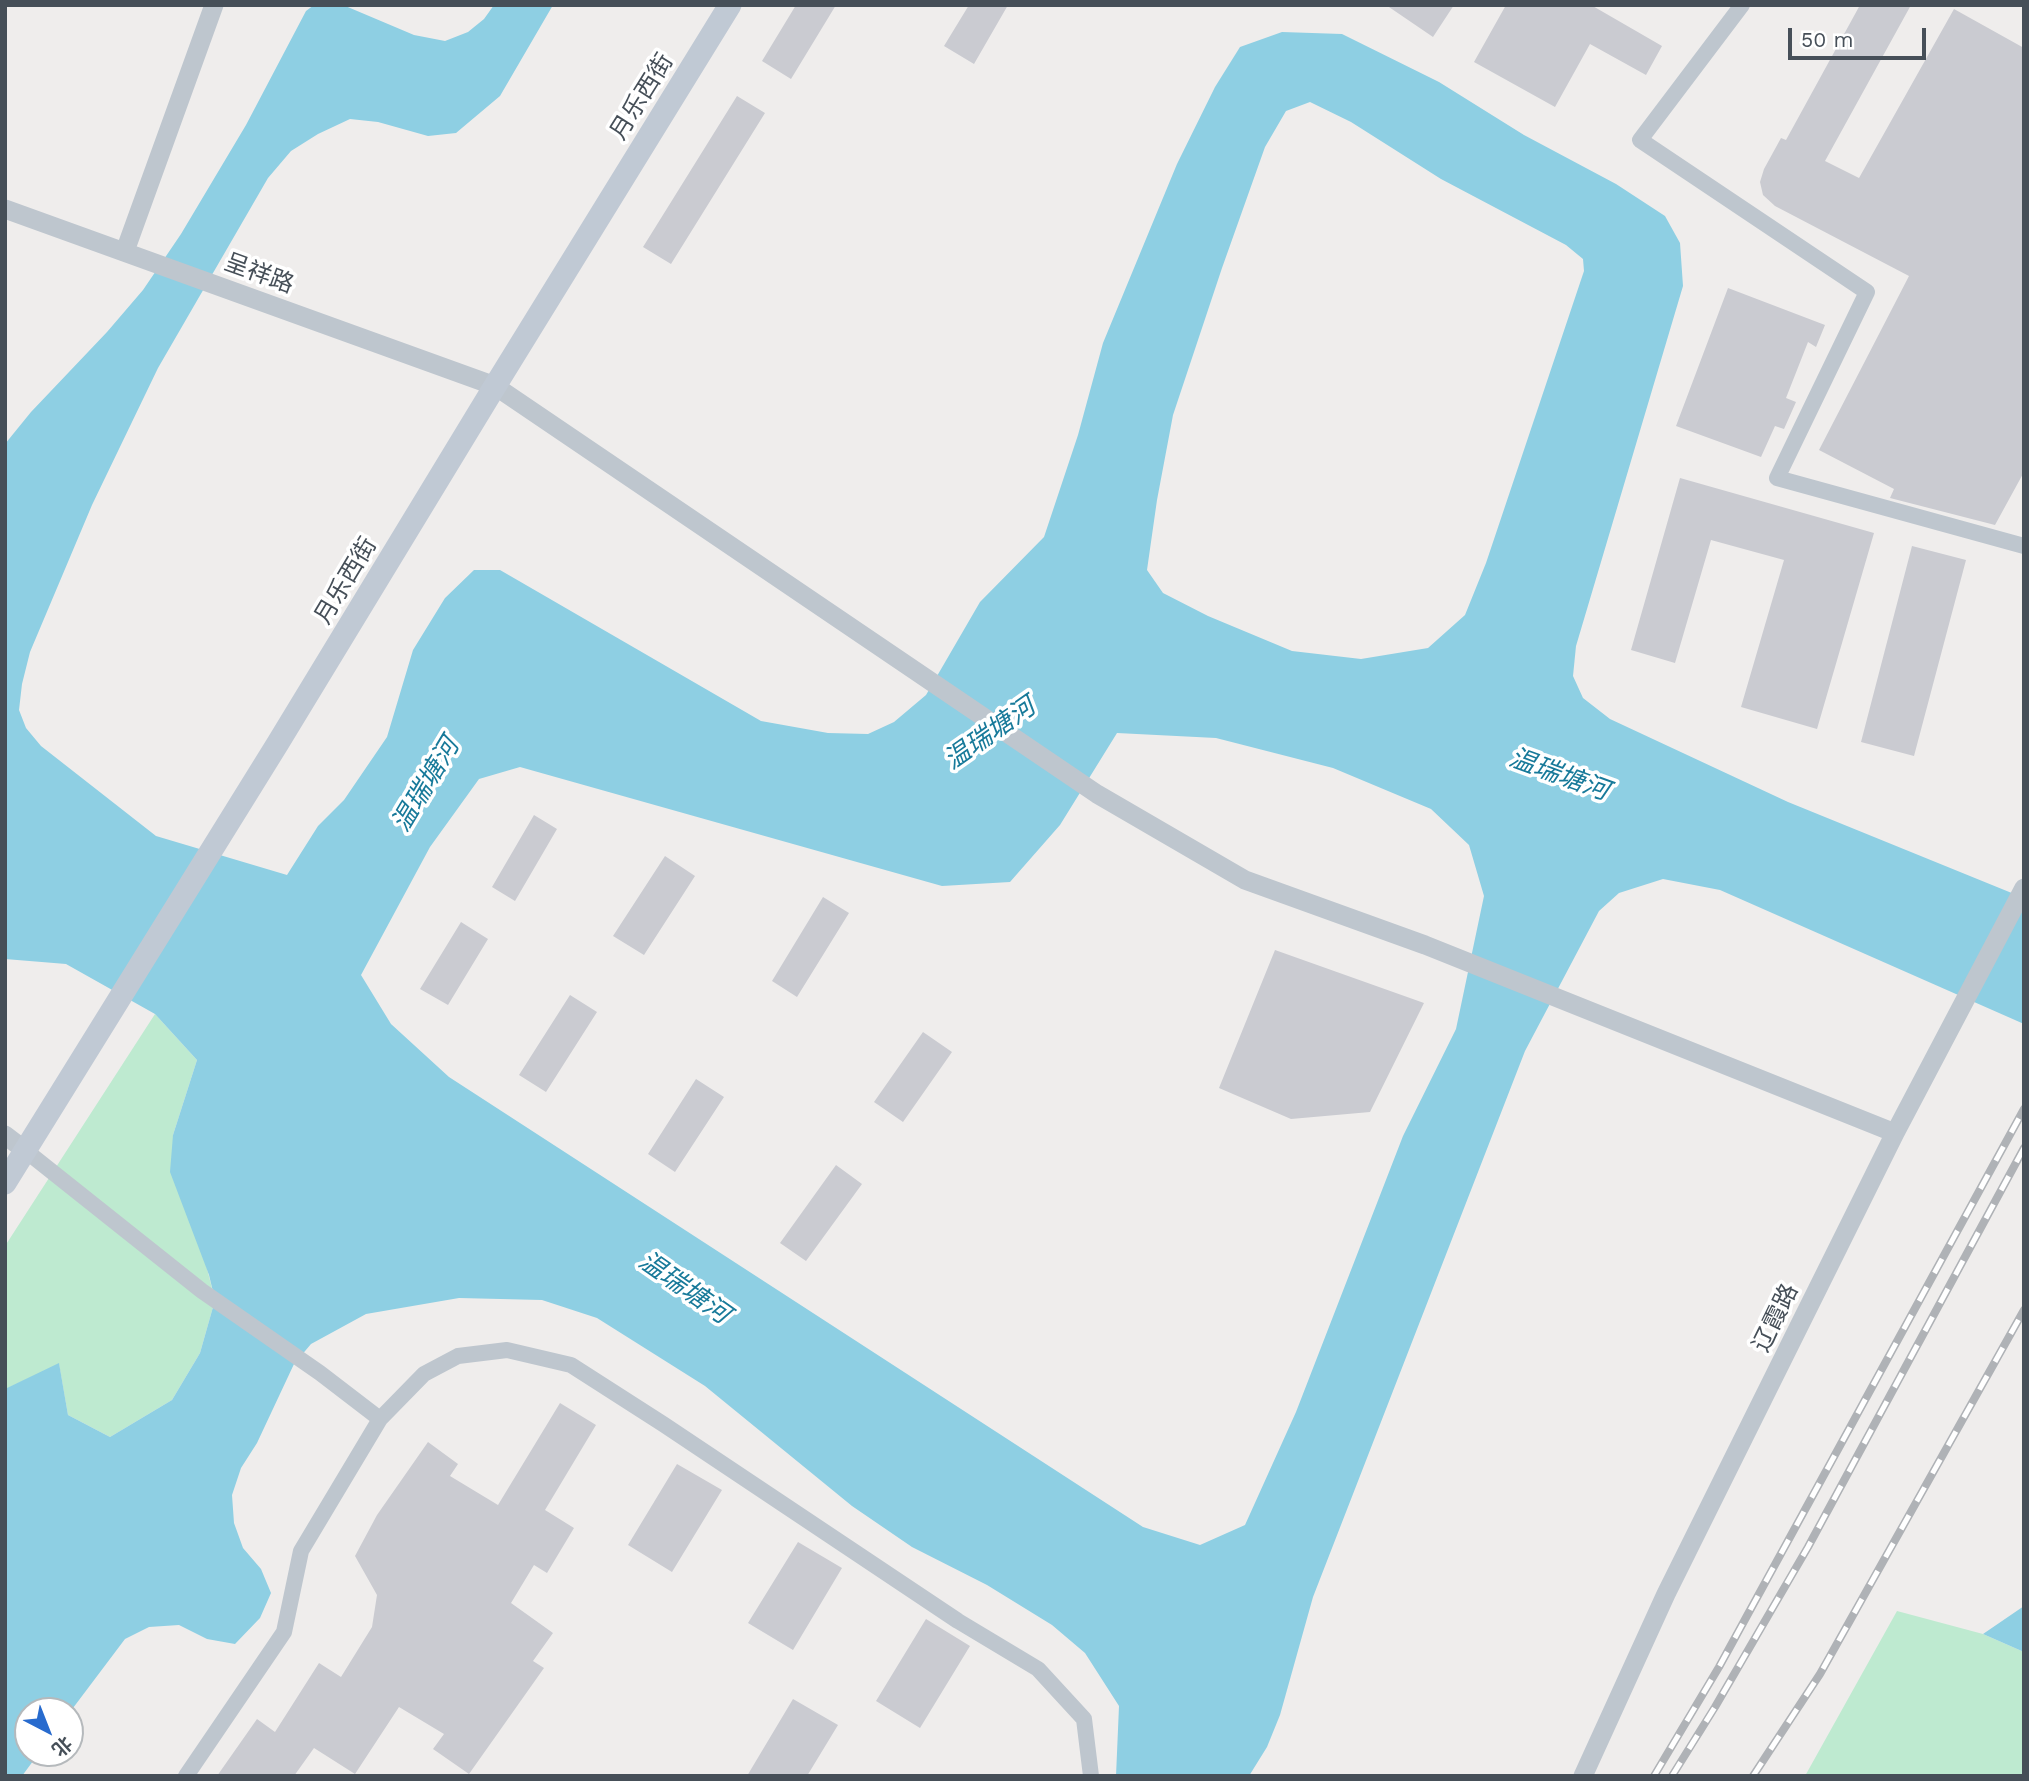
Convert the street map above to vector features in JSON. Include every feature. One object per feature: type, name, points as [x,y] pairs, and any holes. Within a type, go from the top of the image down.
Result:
[{"type":"main road","name":"月乐西街","points":[[5,1183],[730,5]]},
{"type":"street","points":[[125,251],[214,5]]},
{"type":"street","points":[[1742,5],[1640,140],[1867,292],[1777,478],[2024,547]]},
{"type":"street","name":"呈祥路","points":[[5,209],[495,386],[1097,793],[1245,880],[1425,945],[1895,1133]]},
{"type":"street","name":"辽霞路","points":[[1583,1776],[1666,1594],[1895,1133],[2024,888]]},
{"type":"street","points":[[5,1135],[202,1291],[320,1373],[380,1419]]},
{"type":"street","points":[[186,1776],[284,1632],[301,1551],[380,1419],[424,1374],[458,1356],[507,1350],[571,1366],[663,1424],[958,1621],[1038,1669],[1084,1719],[1091,1776]]},
{"type":"green space","points":[[155,1014],[197,1060],[173,1135],[215,1300],[200,1353],[172,1400],[110,1437],[68,1415],[59,1364],[8,1388],[5,1392],[5,1246]]},
{"type":"green space","points":[[1897,1611],[1983,1634],[2024,1652],[2024,1776],[1805,1776]]},
{"type":"water","name":"温瑞塘河","points":[[314,5],[343,5],[414,35],[445,41],[468,32],[484,19],[494,5],[553,5],[500,96],[456,133],[428,136],[378,122],[350,119],[291,151],[268,178],[158,368],[92,505],[30,652],[19,710],[26,728],[41,746],[156,836],[287,875],[318,826],[344,800],[387,737],[413,650],[445,598],[474,570],[500,570],[761,721],[828,733],[868,734],[894,722],[926,695],[980,602],[1044,537],[1078,435],[1103,343],[1177,164],[1215,87],[1240,47],[1282,32],[1342,34],[1439,82],[1524,135],[1616,184],[1665,216],[1680,243],[1683,286],[1576,646],[1573,676],[1583,698],[1610,719],[1788,802],[2024,898],[2024,1024],[1720,890],[1663,879],[1619,893],[1599,911],[1525,1051],[1313,1597],[1280,1715],[1267,1747],[1249,1776],[1116,1776],[1119,1706],[1085,1653],[1052,1625],[987,1585],[912,1547],[852,1506],[705,1386],[597,1318],[542,1300],[459,1298],[366,1314],[311,1344],[294,1364],[257,1443],[241,1468],[232,1495],[234,1523],[243,1548],[261,1569],[271,1593],[260,1618],[235,1644],[207,1639],[179,1625],[149,1627],[125,1639],[81,1697],[14,1697],[14,1767],[29,1767],[22,1776],[5,1776],[5,1392],[7,1388],[59,1363],[68,1415],[110,1437],[172,1400],[200,1353],[215,1300],[209,1275],[170,1172],[173,1135],[197,1060],[155,1014],[66,964],[5,959],[5,444],[143,290],[181,234],[246,125],[306,11]],"holes":[[[1310,102],[1351,122],[1441,179],[1566,245],[1583,259],[1584,271],[1486,563],[1465,615],[1428,648],[1361,659],[1292,651],[1208,616],[1163,593],[1147,570],[1173,415],[1265,147],[1286,111]],[[1117,733],[1216,738],[1333,768],[1431,809],[1469,845],[1484,896],[1456,1029],[1403,1136],[1296,1412],[1245,1525],[1200,1545],[1143,1527],[449,1077],[391,1024],[361,975],[430,847],[479,779],[520,767],[942,886],[1010,882],[1060,825]]]},
{"type":"water","points":[[2024,1606],[2024,1652],[1983,1634]]},
{"type":"building","points":[[796,5],[836,5],[791,79],[762,61]]},
{"type":"building","points":[[969,5],[1008,5],[974,64],[944,46]]},
{"type":"building","points":[[1386,5],[1454,5],[1433,37]]},
{"type":"building","points":[[1506,5],[1591,5],[1662,46],[1646,75],[1590,44],[1555,107],[1474,62]]},
{"type":"building","points":[[1860,5],[1911,5],[1825,161],[1859,178],[1954,9],[2024,48],[2024,472],[1995,525],[1890,498],[1894,489],[1819,450],[1909,276],[1775,206],[1763,195],[1760,182],[1781,138],[1786,140]]},
{"type":"building","points":[[737,96],[765,113],[671,264],[643,247]]},
{"type":"building","points":[[1728,288],[1825,325],[1816,347],[1808,342],[1786,398],[1796,402],[1784,429],[1775,426],[1761,457],[1676,426]]},
{"type":"building","points":[[1680,478],[1874,533],[1817,729],[1741,707],[1784,560],[1711,540],[1675,663],[1631,650]]},
{"type":"building","points":[[1912,546],[1966,560],[1914,756],[1861,742]]},
{"type":"building","points":[[534,815],[557,829],[515,901],[492,887]]},
{"type":"building","points":[[665,856],[695,876],[644,955],[613,936]]},
{"type":"building","points":[[823,897],[849,913],[797,997],[772,981]]},
{"type":"building","points":[[461,922],[488,939],[448,1005],[420,989]]},
{"type":"building","points":[[1275,950],[1424,1003],[1370,1112],[1291,1119],[1219,1088]]},
{"type":"building","points":[[570,995],[597,1012],[546,1092],[519,1075]]},
{"type":"building","points":[[923,1032],[952,1052],[903,1122],[874,1102]]},
{"type":"building","points":[[696,1079],[724,1097],[675,1172],[648,1154]]},
{"type":"building","points":[[836,1165],[862,1184],[806,1261],[780,1243]]},
{"type":"building","points":[[560,1403],[596,1425],[545,1510],[574,1528],[547,1573],[534,1565],[511,1603],[553,1633],[533,1661],[544,1668],[469,1774],[433,1749],[444,1734],[399,1707],[355,1774],[314,1748],[294,1776],[217,1776],[257,1719],[275,1732],[319,1663],[341,1677],[372,1627],[377,1595],[355,1556],[377,1515],[428,1442],[458,1464],[450,1476],[498,1505]]},
{"type":"building","points":[[677,1464],[722,1490],[672,1572],[628,1545]]},
{"type":"building","points":[[798,1542],[842,1568],[793,1650],[748,1623]]},
{"type":"building","points":[[926,1619],[970,1646],[920,1728],[876,1701]]},
{"type":"building","points":[[793,1699],[838,1725],[807,1776],[747,1776]]},
{"type":"railway","points":[[1654,1776],[1719,1667],[2024,1109]]},
{"type":"railway","points":[[1672,1776],[1808,1547],[2024,1148]]},
{"type":"railway","points":[[1753,1776],[1820,1674],[2024,1310]]}]
